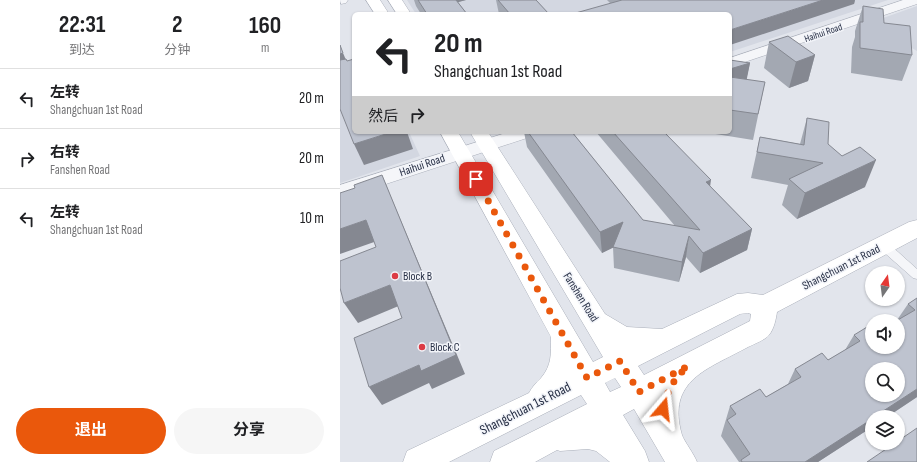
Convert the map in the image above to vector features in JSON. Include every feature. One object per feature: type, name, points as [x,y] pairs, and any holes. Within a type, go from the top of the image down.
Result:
[{"type":"main road","points":[[374,0],[381,12]]},
{"type":"main road","points":[[395,0],[403,12]]},
{"type":"main road","name":"Fanshen Road","points":[[483,139],[678,456]]},
{"type":"main road","points":[[455,142],[634,462]]},
{"type":"main road","name":"Shangchuan 1st Road","points":[[418,462],[737,304],[748,303],[765,306],[917,228]]},
{"type":"main road","points":[[505,462],[760,328],[765,306]]},
{"type":"main road","points":[[591,314],[603,326],[616,335],[632,340],[651,340],[670,336]]},
{"type":"main road","points":[[527,408],[543,396],[557,381],[564,364],[566,346],[560,329]]},
{"type":"main road","points":[[678,456],[665,426],[663,409],[667,392],[676,377],[688,366]]},
{"type":"main road","points":[[547,440],[570,435],[591,435],[610,442],[630,462]]},
{"type":"street","name":"Haihui Road","points":[[732,62],[916,0]]},
{"type":"street","name":"Haihui Road","points":[[340,192],[455,142],[514,134]]},
{"type":"lane","points":[[883,245],[917,275]]},
{"type":"shaded area","points":[[407,0],[888,0],[732,51],[732,12],[415,12]]},
{"type":"shaded area","points":[[917,6],[917,51],[869,23]]},
{"type":"shaded area","points":[[340,80],[352,125],[352,134],[410,134],[420,156],[340,183]]},
{"type":"building","points":[[418,0],[456,0],[465,12],[426,12]]},
{"type":"building","points":[[498,0],[536,0],[547,12],[508,12]]},
{"type":"building","points":[[622,0],[823,0],[732,29],[732,12],[579,12]]},
{"type":"building","points":[[863,6],[883,9],[884,23],[910,26],[912,55],[860,48],[860,22],[863,22]]},
{"type":"building","points":[[788,36],[815,55],[796,62],[769,42]]},
{"type":"building","points":[[340,45],[343,53],[340,54]]},
{"type":"building","points":[[346,59],[347,61],[352,60],[352,134],[386,134],[354,144],[340,109],[340,60]]},
{"type":"building","points":[[732,60],[750,63],[732,68]]},
{"type":"building","points":[[732,77],[765,82],[758,114],[732,110]]},
{"type":"building","points":[[807,118],[829,122],[828,144],[842,156],[860,147],[876,160],[805,193],[789,179],[823,163],[757,152],[760,137],[804,145]]},
{"type":"building","points":[[529,134],[574,134],[643,220],[700,230],[615,134],[666,134],[711,180],[706,182],[752,229],[703,253],[689,236],[682,262],[613,247],[623,222],[600,232]]},
{"type":"building","points":[[382,175],[456,355],[421,371],[419,365],[369,387],[354,338],[402,318],[390,285],[344,303],[340,288],[340,261],[376,247],[366,220],[340,229],[340,193],[355,188],[354,185]]},
{"type":"building","points":[[917,298],[917,389],[905,397],[905,362],[865,362],[865,402],[897,402],[885,410],[865,410],[865,423],[805,462],[742,462],[741,460],[750,454],[727,420],[736,414],[730,406],[760,389],[766,397],[801,377],[795,369],[822,353],[828,360],[860,341],[854,335],[865,328],[865,354],[905,354],[905,316],[915,310],[908,304]]},
{"type":"building","points":[[917,428],[917,462],[867,462],[885,450],[905,450],[905,436]]},
{"type":"place","name":"Block B","points":[[395,276]]},
{"type":"place","name":"Block C","points":[[422,347]]},
{"type":"route","points":[[476,179],[587,378],[620,361],[639,392],[688,366],[676,377],[667,392],[663,409]]}]
